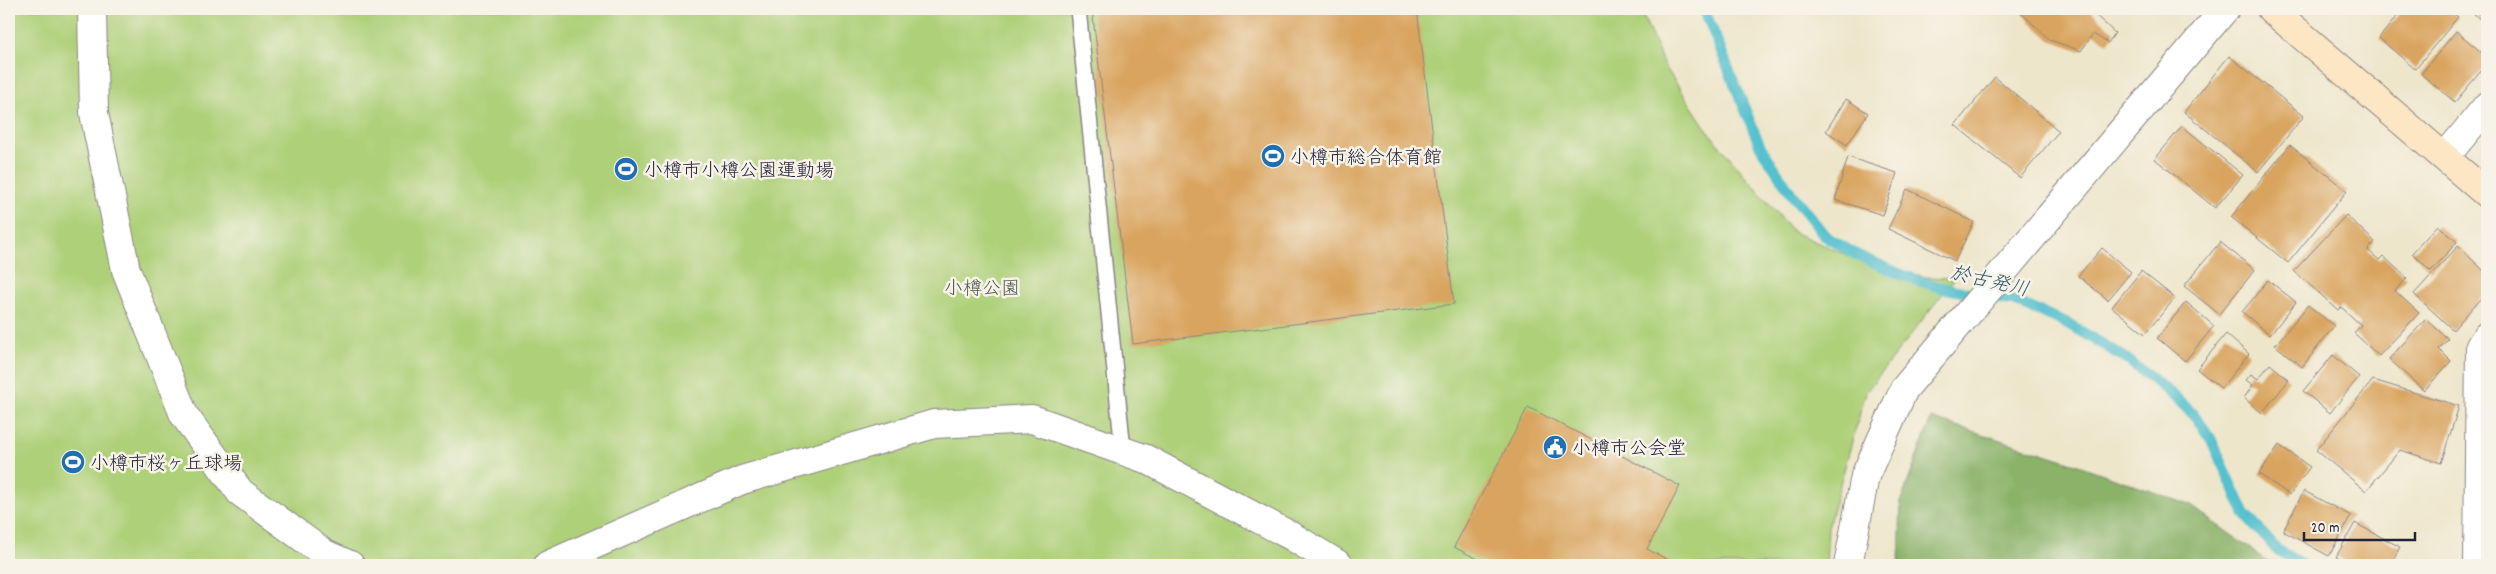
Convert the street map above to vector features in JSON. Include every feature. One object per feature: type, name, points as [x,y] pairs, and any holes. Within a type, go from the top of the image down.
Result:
[{"type":"main road","points":[[2271,9],[2487,194]]},
{"type":"street","points":[[92,9],[94,113],[126,270],[184,415],[240,492],[318,559],[350,565]]},
{"type":"street","points":[[1848,565],[1865,476],[1904,389],[2225,9]]},
{"type":"street","points":[[2445,157],[2487,106]]},
{"type":"street","points":[[2478,565],[2480,346],[2487,336]]},
{"type":"street","points":[[548,565],[742,480],[934,424],[1032,419],[1122,450],[1164,468],[1293,537],[1339,565]]},
{"type":"lane","points":[[1078,9],[1122,450]]},
{"type":"green space","name":"小樽公園","points":[[9,9],[1640,9],[1664,65],[1710,134],[1793,232],[1849,256],[1926,277],[1955,278],[1866,392],[1828,527],[1826,565],[9,565]]},
{"type":"green space","points":[[1931,418],[2064,460],[2190,505],[2273,565],[1899,565],[1901,501]]},
{"type":"building","name":"小樽市総合体育館","points":[[1092,9],[1417,9],[1454,304],[1133,344]]},
{"type":"building","points":[[2021,9],[2094,9],[2091,11],[2115,33],[2108,43],[2093,34],[2081,51],[2050,40],[2019,11]]},
{"type":"building","points":[[2403,9],[2448,9],[2458,17],[2415,69],[2379,38]]},
{"type":"building","points":[[2478,9],[2487,9],[2487,25],[2474,14]]},
{"type":"building","points":[[2456,31],[2487,57],[2487,64],[2455,102],[2421,74]]},
{"type":"building","points":[[2229,56],[2304,116],[2258,172],[2184,112]]},
{"type":"building","points":[[1995,77],[2059,131],[2020,178],[1955,125]]},
{"type":"building","points":[[1846,99],[1868,113],[1847,145],[1826,131]]},
{"type":"building","points":[[2182,126],[2243,175],[2215,208],[2155,159]]},
{"type":"building","points":[[2290,145],[2347,191],[2288,263],[2231,217]]},
{"type":"building","points":[[1848,157],[1897,173],[1883,215],[1835,200]]},
{"type":"building","points":[[1907,189],[1974,222],[1955,261],[1888,229]]},
{"type":"building","points":[[2346,215],[2375,242],[2368,250],[2379,260],[2383,256],[2407,278],[2395,291],[2419,313],[2379,356],[2354,333],[2361,325],[2341,307],[2338,310],[2294,271]]},
{"type":"building","points":[[2438,225],[2457,242],[2431,271],[2412,253]]},
{"type":"building","points":[[2220,242],[2255,270],[2219,314],[2184,286]]},
{"type":"building","points":[[2458,246],[2487,274],[2487,291],[2453,330],[2414,294]]},
{"type":"building","points":[[2102,248],[2131,272],[2108,300],[2078,276]]},
{"type":"building","points":[[2141,271],[2175,298],[2145,334],[2112,307]]},
{"type":"building","points":[[2268,280],[2296,302],[2270,335],[2242,312]]},
{"type":"building","points":[[2186,302],[2214,326],[2185,361],[2157,338]]},
{"type":"building","points":[[2308,305],[2334,326],[2302,367],[2275,345]]},
{"type":"building","points":[[2426,319],[2448,339],[2439,349],[2451,361],[2424,391],[2389,359]]},
{"type":"building","points":[[2226,334],[2249,354],[2221,388],[2197,369]]},
{"type":"building","points":[[2333,355],[2359,377],[2330,413],[2303,391]]},
{"type":"building","points":[[2270,364],[2289,380],[2262,413],[2244,398],[2253,385],[2246,380],[2251,374],[2258,379]]},
{"type":"building","points":[[2373,380],[2459,406],[2441,463],[2400,450],[2366,491],[2316,450]]},
{"type":"building","name":"小樽市公会堂","points":[[1528,407],[1680,486],[1647,549],[1678,565],[1489,565],[1454,547]]},
{"type":"building","points":[[2279,445],[2310,467],[2290,495],[2259,474]]},
{"type":"building","points":[[2304,491],[2351,516],[2329,556],[2283,531]]},
{"type":"building","points":[[2355,523],[2400,547],[2390,565],[2352,565],[2336,557]]},
{"type":"building","points":[[2399,561],[2407,565],[2396,565]]},
{"type":"waterway","name":"於古発川","points":[[1704,9],[1760,146],[1791,193],[1825,236],[1857,255],[1902,275],[1938,287],[2014,301],[2065,322],[2124,357],[2173,395],[2195,416],[2211,439],[2245,514],[2276,549],[2303,565]]},
{"type":"place","name":"小樽市総合体育館","points":[[1273,156]]},
{"type":"place","name":"小樽市小樽公園運動場","points":[[626,169]]},
{"type":"place","name":"小樽市公会堂","points":[[1555,447]]},
{"type":"place","name":"小樽市桜ヶ丘球場","points":[[73,462]]}]
